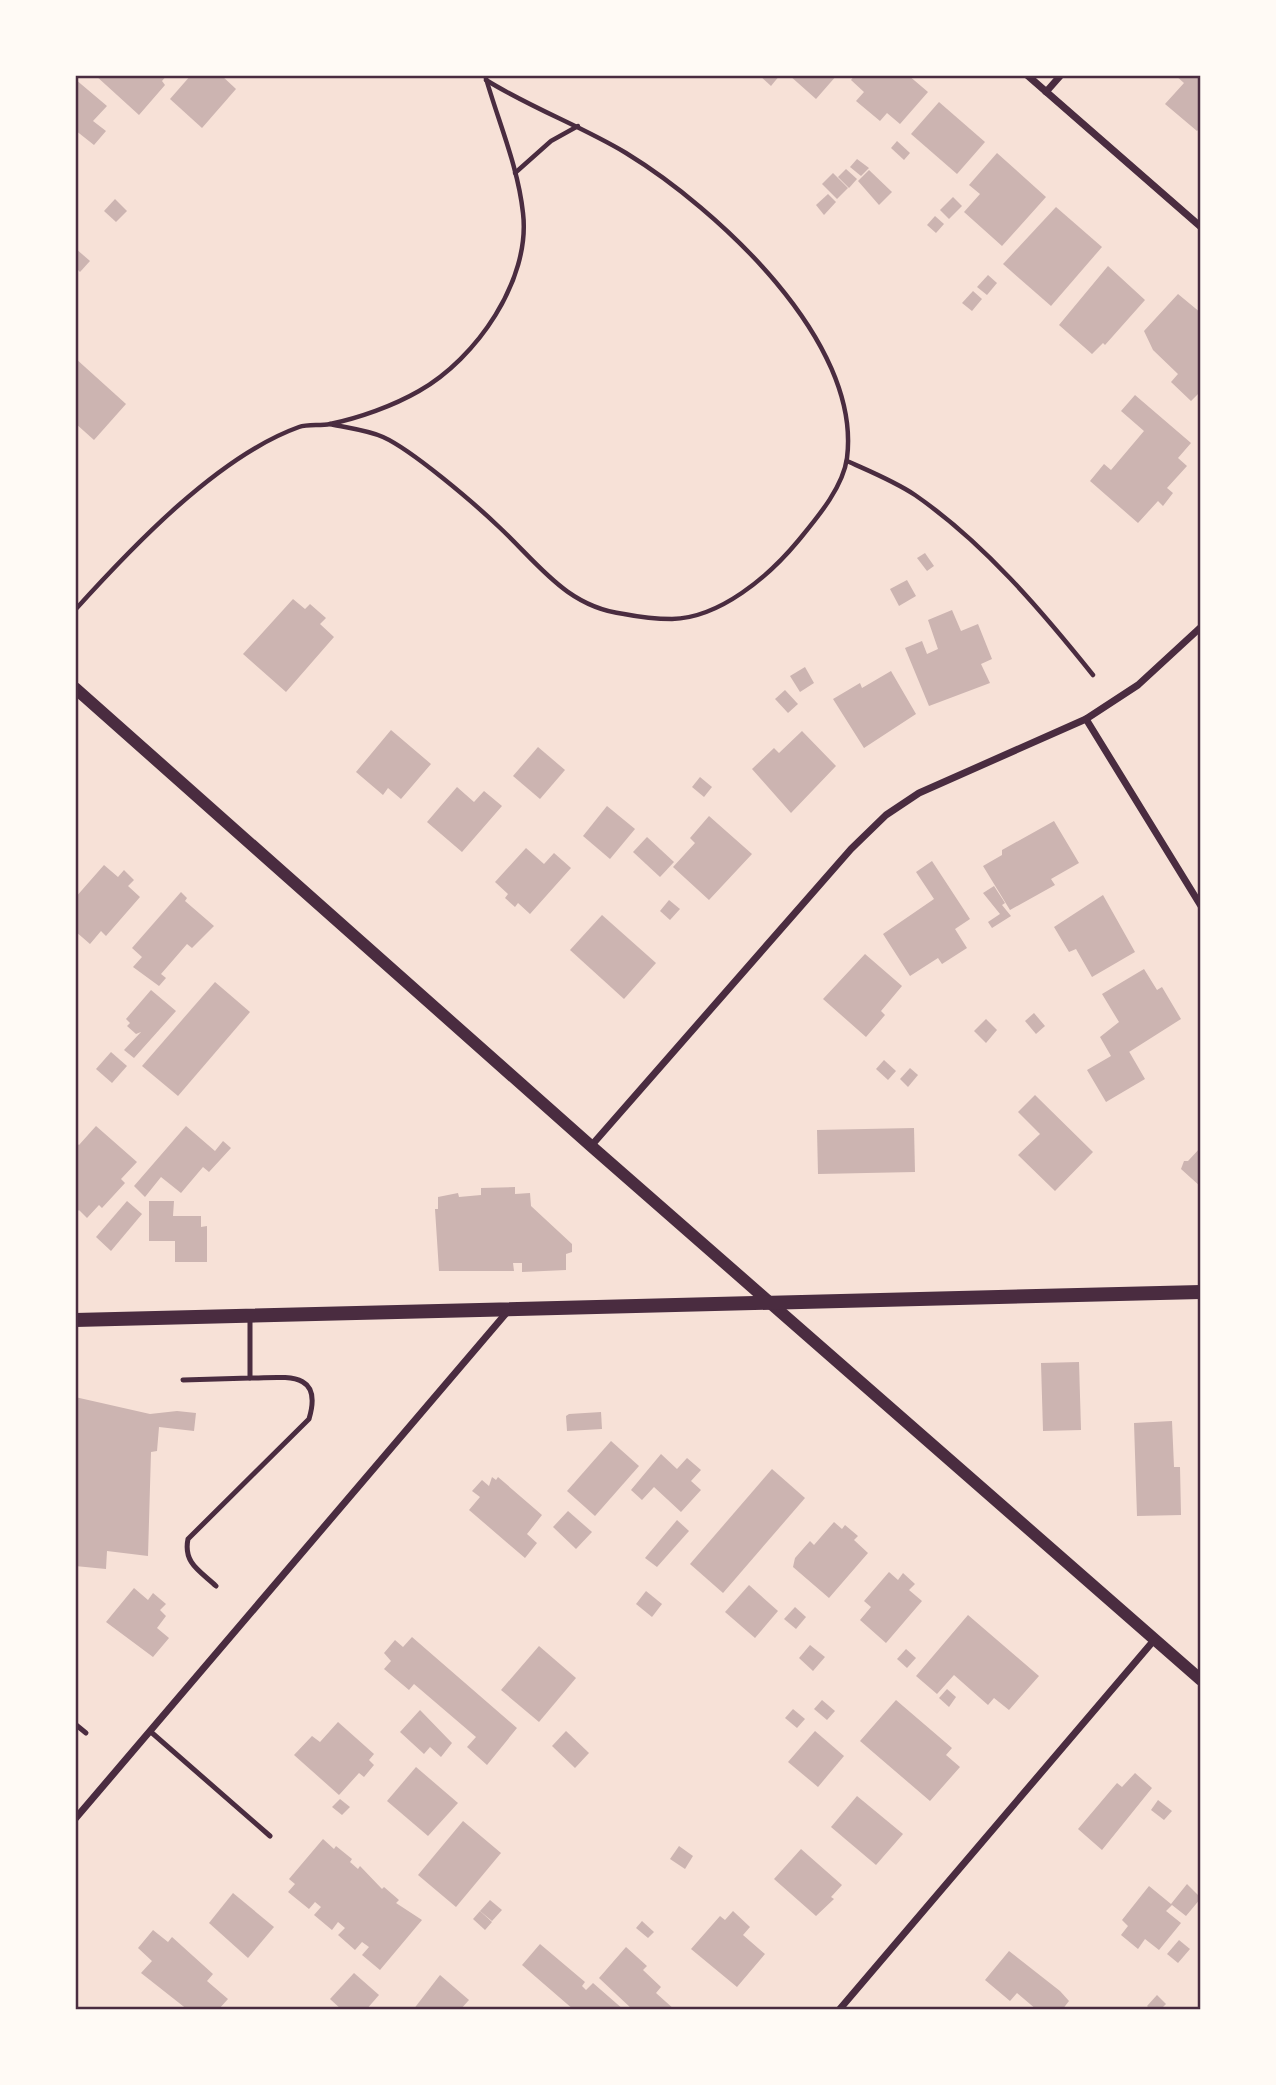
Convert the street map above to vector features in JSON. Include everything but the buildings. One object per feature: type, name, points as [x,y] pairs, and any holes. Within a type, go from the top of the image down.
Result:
[{"type":"main road","points":[[75,1320],[1201,1292]]},
{"type":"street","points":[[1027,75],[1201,227]]},
{"type":"street","points":[[1046,92],[1060,75]]},
{"type":"street","points":[[591,1146],[850,849],[886,815],[919,793],[1086,719],[1138,685],[1201,627]]},
{"type":"street","points":[[75,688],[767,1301],[1201,1679]]},
{"type":"street","points":[[1086,719],[1201,906]]},
{"type":"street","points":[[75,1819],[508,1310]]},
{"type":"street","points":[[839,2010],[1155,1639]]},
{"type":"lane","points":[[250,1316],[250,1378]]},
{"type":"lane","points":[[183,1380],[296,1378],[306,1384],[313,1394],[309,1419],[188,1539],[188,1561],[216,1586]]},
{"type":"lane","points":[[75,1724],[86,1733]]},
{"type":"lane","points":[[150,1732],[270,1836]]},
{"type":"path","points":[[330,424],[383,437],[498,525],[553,584],[589,606],[620,614],[675,619],[729,601],[780,559],[828,501],[847,461],[843,397],[829,362],[786,294],[727,229],[686,195],[629,155],[579,126],[510,95],[486,78]]},
{"type":"path","points":[[75,610],[148,535],[216,474],[300,426],[330,424],[419,392],[455,367],[479,343],[499,310],[521,248],[524,216],[516,173],[486,78]]},
{"type":"path","points":[[516,173],[551,141],[579,126]]},
{"type":"path","points":[[847,461],[914,494],[994,562],[1037,604],[1093,675]]}]
